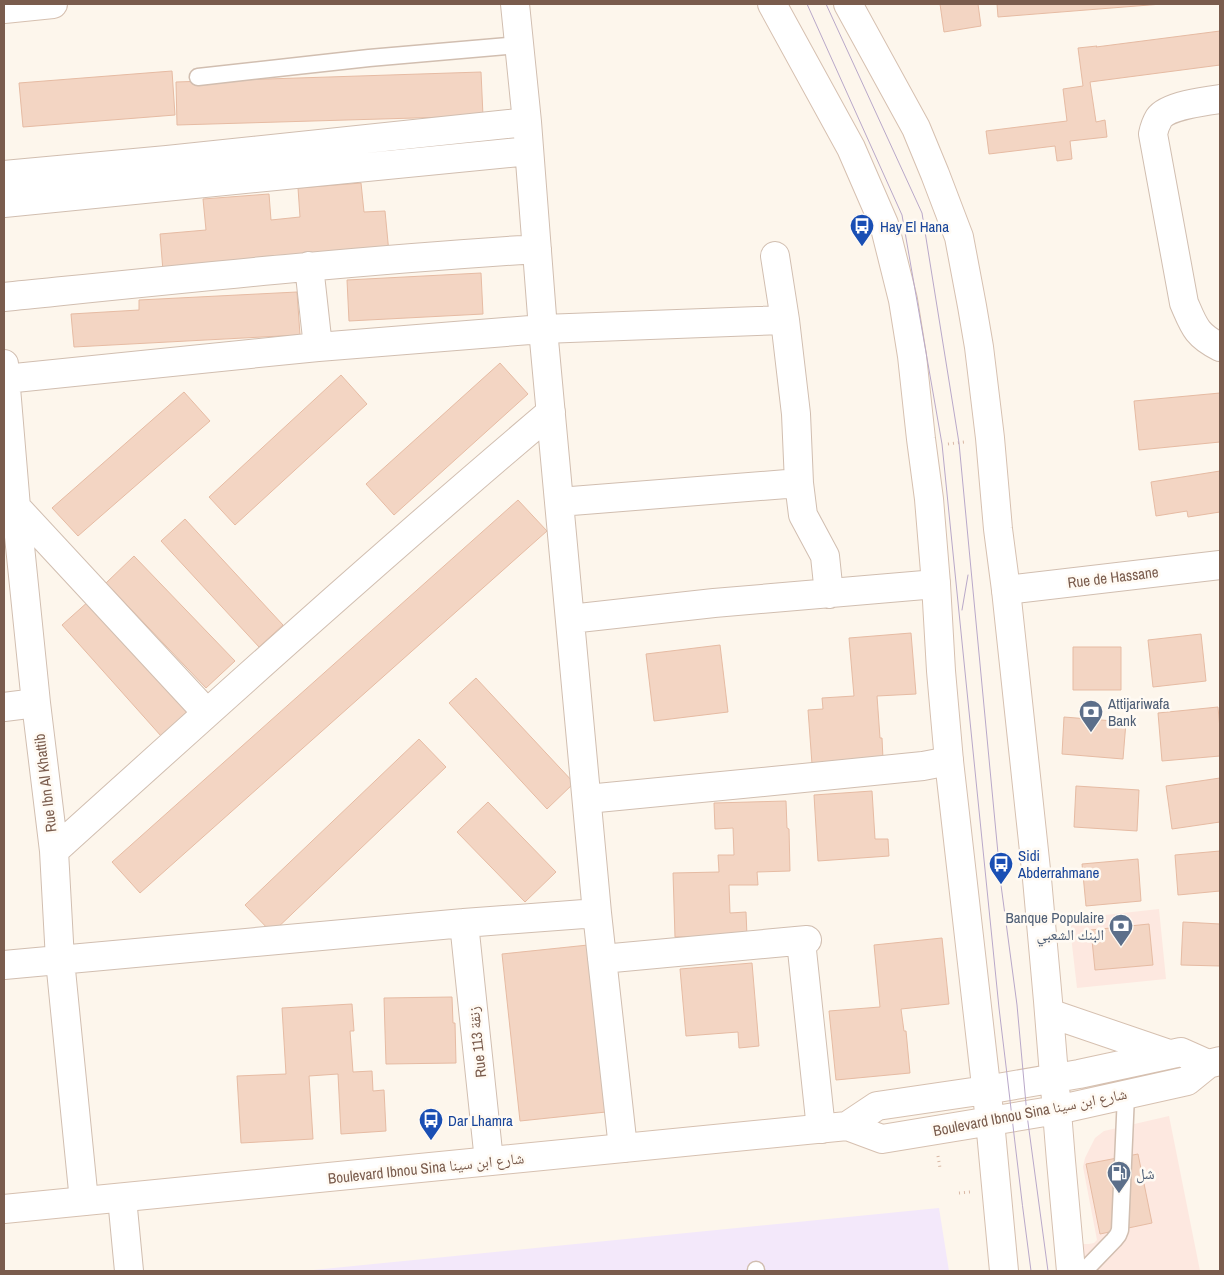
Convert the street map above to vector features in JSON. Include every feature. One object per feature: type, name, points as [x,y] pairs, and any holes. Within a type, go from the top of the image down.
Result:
[{"type":"street","points":[[4,9],[53,4]]},
{"type":"street","points":[[515,4],[597,913],[623,1148]]},
{"type":"street","points":[[772,4],[851,148],[884,224],[903,300],[912,356],[929,500],[949,761],[990,1121],[1004,1271]]},
{"type":"street","points":[[848,4],[916,128],[959,237],[979,347],[1034,850],[1071,1271]]},
{"type":"street","points":[[1220,99],[1193,103],[1166,112],[1159,117],[1153,134],[1184,303],[1194,326],[1202,336],[1220,347]]},
{"type":"street","points":[[4,203],[169,173],[527,122]]},
{"type":"street","points":[[4,175],[169,173],[529,151]]},
{"type":"street","points":[[4,297],[431,255],[537,249]]},
{"type":"street","points":[[775,256],[786,320],[796,414],[799,483],[803,515],[826,556],[829,594]]},
{"type":"street","points":[[309,266],[318,347]]},
{"type":"street","points":[[4,372],[543,329],[786,320]]},
{"type":"street","name":"Rue Ibn Al Khattib","points":[[4,372],[36,703],[54,851],[60,960],[84,1202]]},
{"type":"street","points":[[54,851],[454,494],[551,412]]},
{"type":"street","points":[[559,502],[799,483]]},
{"type":"street","points":[[16,508],[207,713]]},
{"type":"street","name":"Rue de Hassane","points":[[1006,590],[1220,565]]},
{"type":"street","points":[[570,618],[714,603],[936,584]]},
{"type":"street","points":[[4,707],[36,703]]},
{"type":"street","points":[[587,798],[923,766],[949,761]]},
{"type":"street","points":[[4,965],[464,923],[597,913]]},
{"type":"street","name":"Rue 113 زنقة","points":[[464,923],[489,1162]]},
{"type":"street","points":[[602,959],[804,941],[834,1128]]},
{"type":"street","points":[[1049,1013],[1170,1055]]},
{"type":"street","name":"Boulevard Ibnou Sina شارع ابن سينا","points":[[834,1128],[877,1106],[1054,1078],[1181,1052],[1214,1062]]},
{"type":"street","name":"Boulevard Ibnou Sina شارع ابن سينا","points":[[4,1210],[834,1128],[882,1139],[1057,1110],[1187,1082],[1214,1062]]},
{"type":"street","points":[[122,1198],[129,1271]]},
{"type":"lane","points":[[198,77],[369,58],[519,45]]},
{"type":"lane","points":[[1084,1271],[1114,1240],[1120,1230],[1126,1095]]},
{"type":"path","points":[[921,439],[942,444],[990,438]]},
{"type":"path","points":[[938,1156],[940,1168]]},
{"type":"shaded area","points":[[1159,909],[1166,979],[1077,988],[1069,919]]},
{"type":"shaded area","points":[[1169,1116],[1200,1271],[1082,1271],[1080,1244],[1094,1243],[1097,1240],[1083,1167],[1085,1158],[1095,1138],[1104,1131]]},
{"type":"shaded area","points":[[939,1208],[949,1271],[303,1271]]},
{"type":"building","points":[[940,4],[978,4],[981,26],[944,32]]},
{"type":"building","points":[[997,4],[1162,4],[998,17]]},
{"type":"building","points":[[1220,31],[1220,65],[1090,82],[1096,122],[1105,120],[1107,137],[1070,141],[1072,159],[1057,161],[1055,146],[989,154],[986,131],[1067,121],[1063,89],[1083,86],[1078,48]]},
{"type":"building","points":[[172,71],[175,115],[23,127],[19,83]]},
{"type":"building","points":[[481,72],[483,116],[177,125],[176,82]]},
{"type":"building","points":[[361,183],[364,212],[385,211],[389,253],[163,271],[160,234],[206,230],[203,199],[269,194],[271,220],[300,217],[298,188]]},
{"type":"building","points":[[481,273],[483,314],[349,321],[347,280]]},
{"type":"building","points":[[297,292],[300,335],[74,347],[71,314],[139,310],[139,300]]},
{"type":"building","points":[[500,363],[528,394],[394,515],[366,484]]},
{"type":"building","points":[[341,375],[367,404],[235,525],[209,497]]},
{"type":"building","points":[[184,392],[210,421],[78,536],[52,508]]},
{"type":"building","points":[[1220,393],[1220,442],[1139,450],[1134,401]]},
{"type":"building","points":[[1220,471],[1220,512],[1188,517],[1187,511],[1156,516],[1151,482]]},
{"type":"building","points":[[518,500],[547,531],[140,893],[112,862]]},
{"type":"building","points":[[185,519],[283,625],[259,647],[161,541]]},
{"type":"building","points":[[134,556],[235,661],[206,688],[106,583]]},
{"type":"building","points":[[90,600],[189,710],[161,736],[62,625]]},
{"type":"building","points":[[911,633],[916,694],[877,696],[883,759],[812,764],[808,710],[823,709],[822,698],[854,696],[849,638]]},
{"type":"building","points":[[1201,634],[1206,681],[1153,687],[1148,640]]},
{"type":"building","points":[[720,645],[728,712],[654,721],[646,654]]},
{"type":"building","points":[[1073,647],[1121,647],[1121,690],[1073,690]]},
{"type":"building","points":[[476,678],[574,783],[547,809],[449,703]]},
{"type":"building","points":[[1218,707],[1220,756],[1162,761],[1158,713]]},
{"type":"building","points":[[1064,717],[1126,722],[1123,759],[1062,754]]},
{"type":"building","points":[[419,739],[446,767],[272,933],[245,905]]},
{"type":"building","points":[[1220,778],[1220,822],[1172,829],[1166,786]]},
{"type":"building","points":[[1076,786],[1139,790],[1137,831],[1074,827]]},
{"type":"building","points":[[872,791],[875,839],[888,839],[889,856],[818,861],[814,795]]},
{"type":"building","points":[[786,801],[790,871],[757,872],[758,885],[729,885],[730,913],[746,912],[747,936],[675,937],[673,873],[719,872],[718,855],[734,855],[733,828],[715,829],[714,803]]},
{"type":"building","points":[[488,802],[556,872],[525,902],[457,832]]},
{"type":"building","points":[[1220,851],[1220,891],[1178,895],[1175,855]]},
{"type":"building","points":[[1138,859],[1141,901],[1086,906],[1082,864]]},
{"type":"building","points":[[1183,922],[1220,924],[1220,966],[1181,965]]},
{"type":"building","points":[[1149,924],[1153,965],[1095,970],[1091,930]]},
{"type":"building","points":[[942,938],[949,1004],[901,1009],[904,1031],[906,1031],[910,1073],[836,1080],[829,1011],[880,1007],[874,945]]},
{"type":"building","points":[[588,945],[606,1112],[520,1121],[502,954]]},
{"type":"building","points":[[752,963],[759,1046],[739,1048],[738,1032],[686,1036],[680,969]]},
{"type":"building","points":[[452,997],[456,1063],[386,1064],[384,998]]},
{"type":"building","points":[[352,1004],[354,1031],[350,1031],[353,1072],[372,1071],[373,1091],[384,1090],[386,1131],[341,1134],[338,1074],[309,1076],[313,1139],[241,1143],[237,1076],[286,1074],[282,1008]]},
{"type":"building","name":"شل","points":[[1138,1154],[1152,1223],[1100,1234],[1086,1164]]},
{"type":"tram line","points":[[807,4],[902,215],[942,444],[999,1008],[1031,1271]]},
{"type":"tram line","points":[[826,4],[922,213],[959,443],[1001,885],[1017,1005],[1027,1115],[1048,1271]]},
{"type":"tram line","points":[[962,610],[968,575]]},
{"type":"place","name":"Hay El Hana","points":[[862,247]]},
{"type":"place","name":"Attijariwafa Bank","points":[[1091,733]]},
{"type":"place","name":"Sidi Abderrahmane","points":[[1001,885]]},
{"type":"place","name":"Banque Populaire البنك الشعبي","points":[[1121,947]]},
{"type":"place","name":"Dar Lhamra","points":[[431,1141]]},
{"type":"place","name":"شل","points":[[1119,1194]]}]
